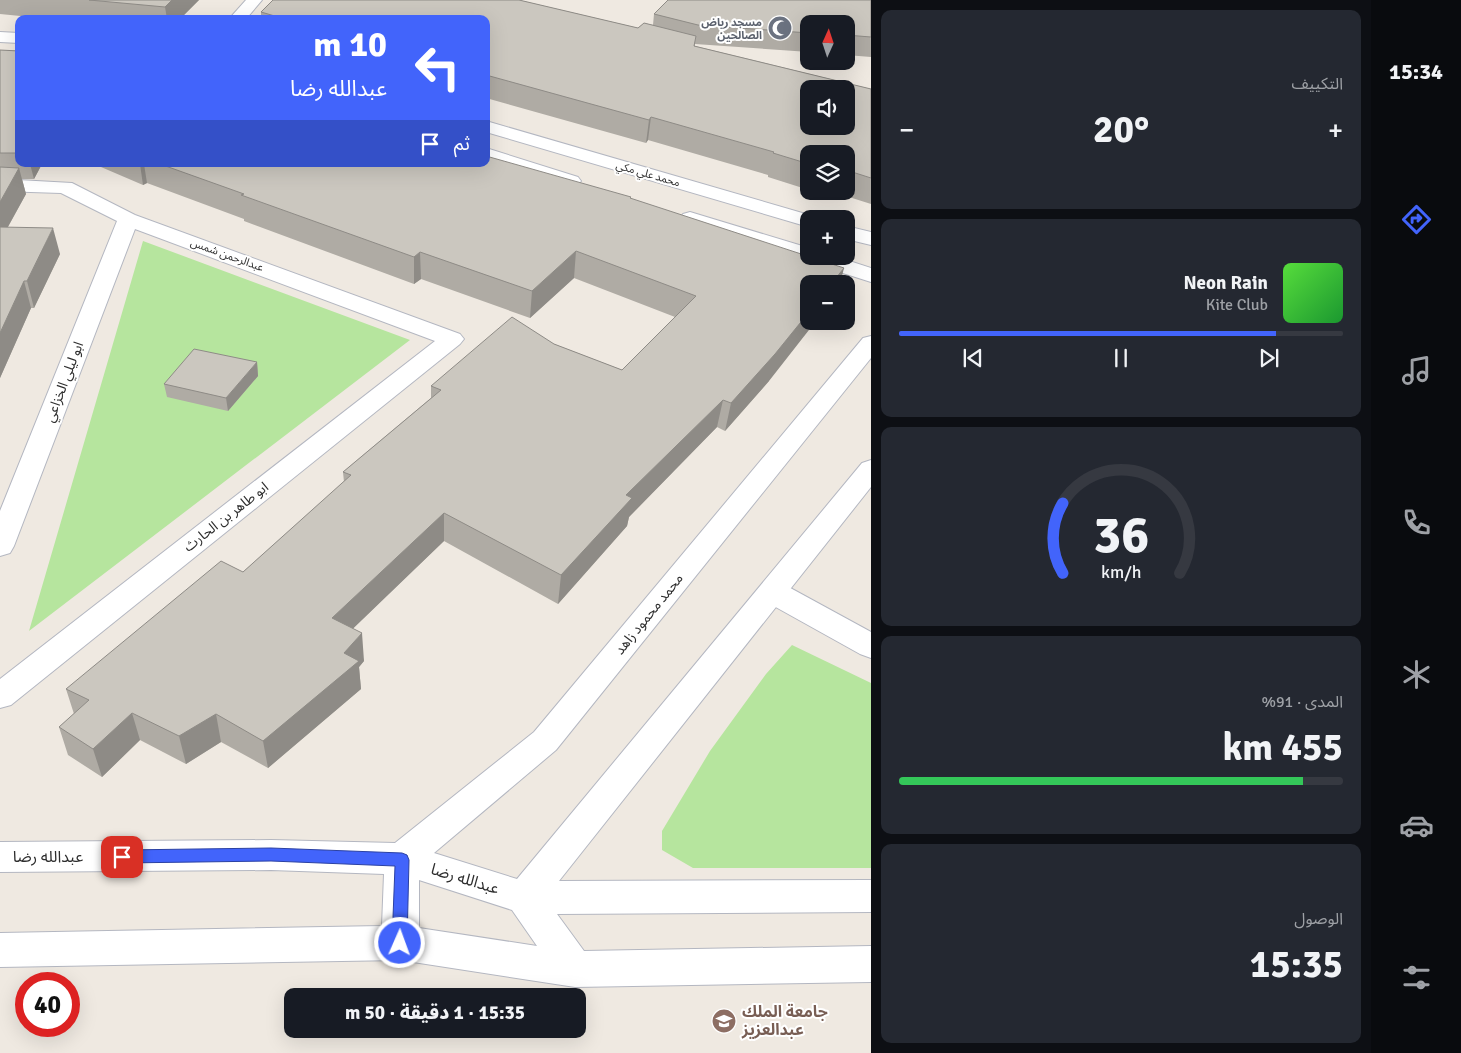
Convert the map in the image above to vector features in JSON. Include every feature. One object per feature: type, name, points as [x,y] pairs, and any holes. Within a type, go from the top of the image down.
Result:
[{"type":"street","points":[[241,15],[254,0]]},
{"type":"street","points":[[0,37],[15,38]]},
{"type":"street","name":"محمد علي مكي","points":[[490,127],[800,218]]},
{"type":"street","points":[[490,155],[591,187]]},
{"type":"street","name":"عبدالرحمن شمس","points":[[0,185],[65,187],[128,219],[452,339]]},
{"type":"street","points":[[676,214],[800,253]]},
{"type":"street","name":"ابو ليلي الخزاعي","points":[[0,546],[128,219]]},
{"type":"street","points":[[855,235],[871,239]]},
{"type":"street","points":[[839,265],[871,275]]},
{"type":"street","name":"ابو طاهر بن الحارث","points":[[0,696],[452,339]]},
{"type":"street","name":"محمد محمود زاهد","points":[[402,860],[545,741],[871,343]]},
{"type":"street","points":[[575,969],[524,898],[871,469]]},
{"type":"street","points":[[773,592],[871,646]]},
{"type":"street","name":"عبدالله رضا","points":[[0,858],[271,855],[402,860],[524,898],[871,896]]},
{"type":"street","points":[[400,943],[402,860]]},
{"type":"street","points":[[0,950],[400,943],[575,969],[871,964]]},
{"type":"green space","points":[[143,241],[410,340],[29,631]]},
{"type":"green space","points":[[792,645],[871,683],[871,868],[693,868],[662,850],[662,831],[710,751],[766,674]]},
{"type":"building","points":[[89,0],[172,0],[165,7]]},
{"type":"building","points":[[273,0],[519,0],[638,28],[644,23],[696,36],[694,46],[834,80],[800,80],[800,135],[855,135],[855,85],[871,89],[871,178],[855,173],[855,145],[800,145],[800,161],[651,117],[649,120],[490,76],[490,15],[271,15],[261,12]]},
{"type":"building","points":[[668,0],[871,0],[871,37],[855,36],[855,15],[800,15],[800,32],[698,25],[654,14]]},
{"type":"building","points":[[0,50],[15,51],[15,153],[0,153]]},
{"type":"building","points":[[490,157],[631,197],[800,254],[800,265],[835,265],[844,268],[838,275],[800,275],[800,323],[731,403],[723,400],[626,495],[632,498],[561,575],[444,513],[332,618],[362,633],[344,653],[359,661],[263,741],[216,714],[179,736],[132,713],[93,749],[59,727],[89,700],[66,689],[221,561],[243,572],[351,475],[343,472],[441,390],[431,386],[512,317],[554,344],[622,370],[696,296],[576,251],[532,291],[420,252],[414,257],[241,195],[244,194],[168,167],[490,167]]},
{"type":"building","points":[[0,167],[19,168],[0,202]]},
{"type":"building","points":[[0,227],[53,228],[27,281],[24,281],[0,333]]},
{"type":"building","points":[[194,349],[257,362],[226,398],[164,384]]},
{"type":"place","name":"مسجد رياض الصالحين","points":[[780,28]]},
{"type":"place","name":"جامعة الملك عبدالعزيز","points":[[724,1021]]},
{"type":"route","points":[[122,857],[271,855],[402,860],[400,943]]}]
